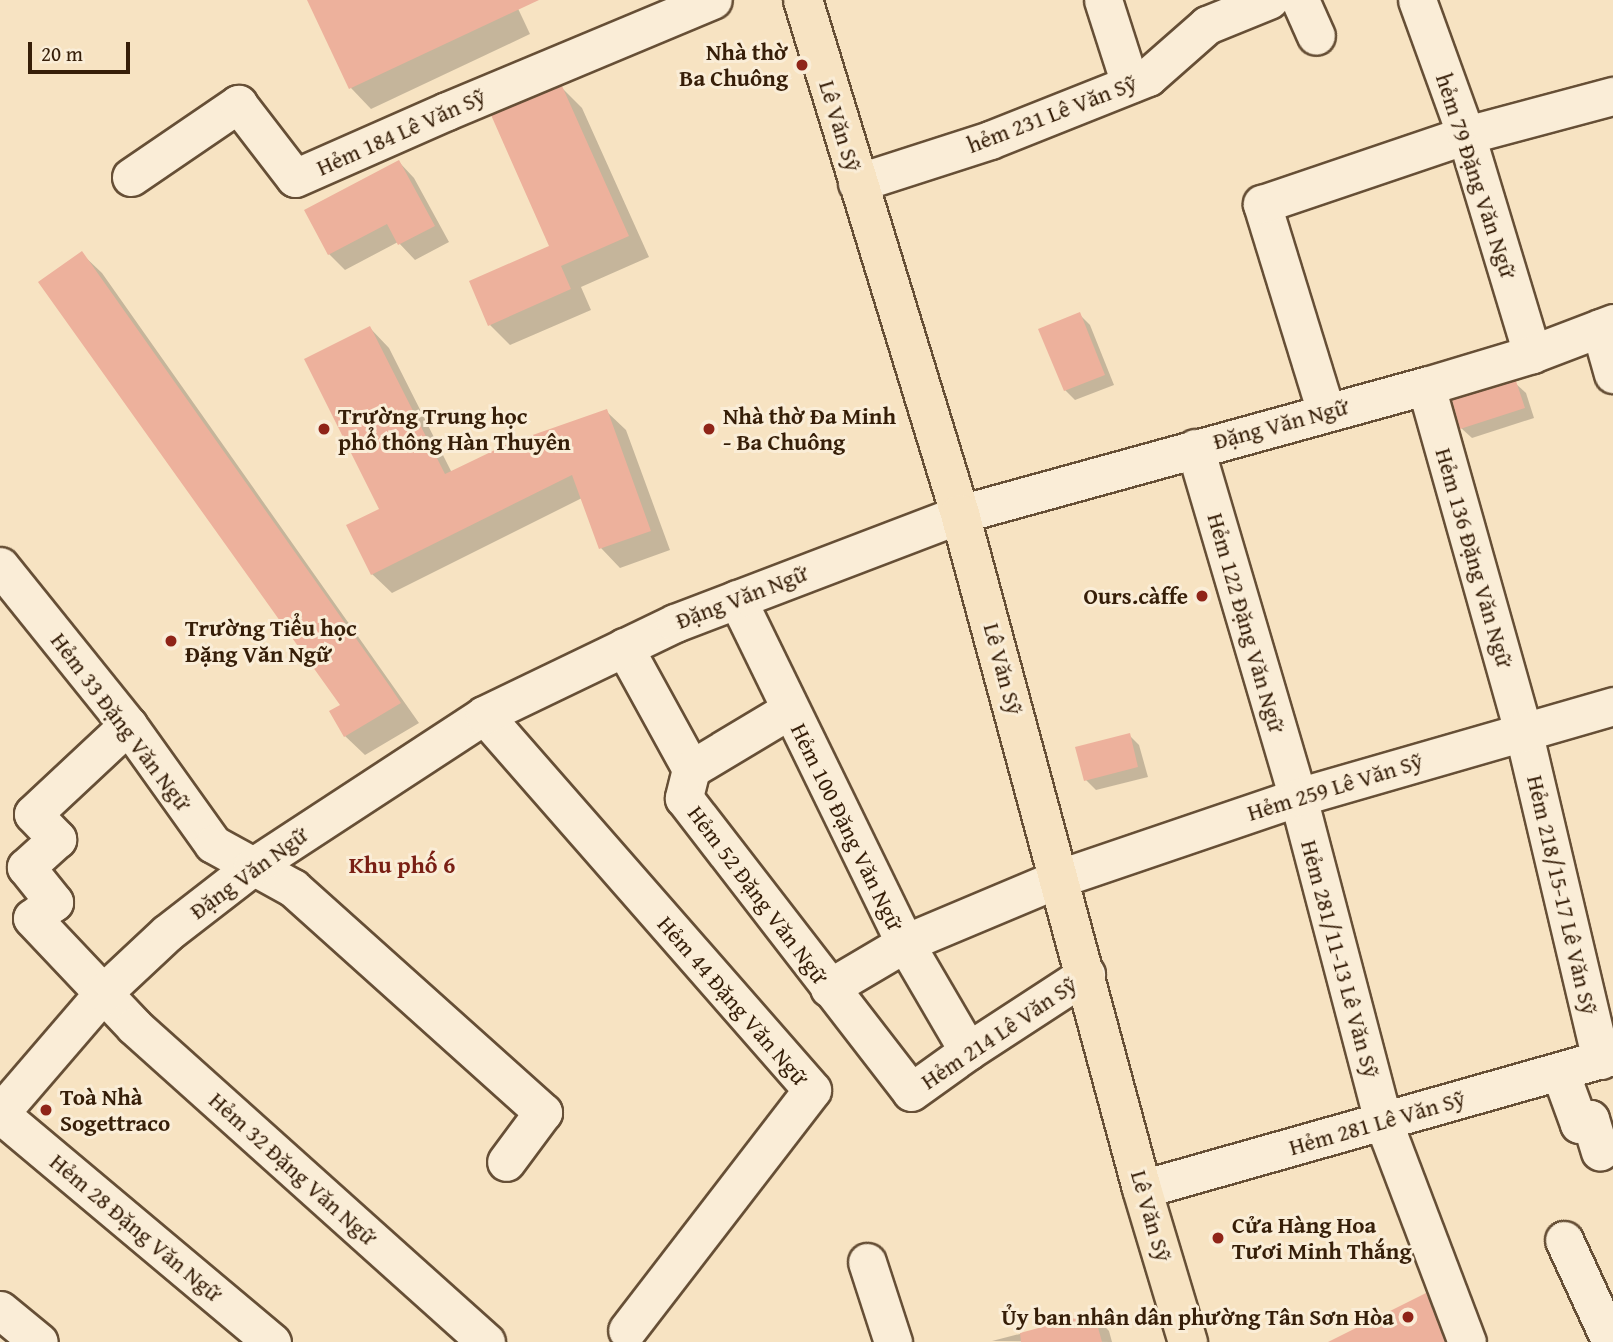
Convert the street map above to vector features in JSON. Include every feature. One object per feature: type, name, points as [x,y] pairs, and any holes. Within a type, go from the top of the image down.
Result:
[{"type":"main road","name":"Lê Văn Sỹ","points":[[803,0],[960,513],[1142,1189],[1188,1342]]},
{"type":"street","name":"Hẻm 184 Lê Văn Sỹ","points":[[131,177],[237,104],[295,178],[713,0]]},
{"type":"street","points":[[1102,0],[1130,84]]},
{"type":"street","name":"hẻm 231 Lê Văn Sỹ","points":[[857,183],[990,140],[1148,77],[1207,25],[1269,0]]},
{"type":"street","points":[[1300,0],[1316,36]]},
{"type":"street","name":"hẻm 79 Đặng Văn Ngữ","points":[[1417,0],[1466,135],[1532,354]]},
{"type":"street","points":[[1326,412],[1262,204],[1466,135],[1613,96]]},
{"type":"street","points":[[1606,326],[1613,374]]},
{"type":"street","name":"Đặng Văn Ngữ","points":[[0,1113],[104,992],[167,933],[252,867],[484,715],[675,622],[960,513],[1426,386],[1532,354],[1606,326]]},
{"type":"street","name":"Hẻm 136 Đặng Văn Ngữ","points":[[1426,386],[1523,730]]},
{"type":"street","name":"Hẻm 122 Đặng Văn Ngữ","points":[[1195,448],[1298,797]]},
{"type":"street","name":"Hẻm 33 Đặng Văn Ngữ","points":[[0,566],[128,725],[213,844],[293,888],[543,1112],[506,1162]]},
{"type":"street","name":"Hẻm 100 Đặng Văn Ngữ","points":[[737,599],[905,943],[968,1051]]},
{"type":"street","name":"Hẻm 52 Đặng Văn Ngữ","points":[[624,647],[691,769],[684,798],[911,1092]]},
{"type":"street","name":"Hẻm 259 Lê Văn Sỹ","points":[[829,988],[905,943],[1060,878],[1298,797],[1613,706]]},
{"type":"street","points":[[691,769],[789,710]]},
{"type":"street","name":"Hẻm 44 Đặng Văn Ngữ","points":[[484,715],[811,1090],[627,1330]]},
{"type":"street","name":"Hẻm 32 Đặng Văn Ngữ","points":[[128,725],[33,814],[57,839],[26,867],[54,902],[32,918],[134,1027],[486,1342]]},
{"type":"street","name":"Hẻm 218/15-17 Lê Văn Sỹ","points":[[1523,730],[1607,1058]]},
{"type":"street","name":"Hẻm 281/11-13 Lê Văn Sỹ","points":[[1298,797],[1383,1121],[1467,1342]]},
{"type":"street","name":"Hẻm 214 Lê Văn Sỹ","points":[[911,1092],[968,1051],[1086,974]]},
{"type":"street","name":"Hẻm 281 Lê Văn Sỹ","points":[[1142,1189],[1607,1058]]},
{"type":"street","points":[[1560,1072],[1579,1124],[1590,1119],[1600,1152]]},
{"type":"street","name":"Hẻm 28 Đặng Văn Ngữ","points":[[0,1113],[272,1342]]},
{"type":"street","points":[[1564,1240],[1611,1342]]},
{"type":"street","points":[[867,1262],[892,1342]]},
{"type":"street","points":[[0,1310],[39,1342]]},
{"type":"building","points":[[307,0],[539,0],[349,89]]},
{"type":"building","points":[[562,86],[629,236],[561,266],[571,289],[488,326],[469,281],[549,246],[491,115]]},
{"type":"building","points":[[399,160],[435,226],[398,245],[387,224],[328,255],[304,210]]},
{"type":"building","points":[[82,251],[401,703],[344,737],[329,711],[340,705],[38,282]]},
{"type":"building","points":[[1080,312],[1105,375],[1064,391],[1038,329]]},
{"type":"building","points":[[370,326],[445,474],[526,435],[527,437],[607,409],[651,531],[599,549],[572,475],[371,575],[346,525],[379,509],[304,359]]},
{"type":"building","points":[[1516,381],[1525,408],[1460,429],[1452,400]]},
{"type":"building","points":[[1130,733],[1138,767],[1084,781],[1075,747]]},
{"type":"building","name":"Ủy ban nhân dân phường Tân Sơn Hòa","points":[[1426,1293],[1445,1342],[1328,1342]]},
{"type":"building","points":[[1094,1313],[1102,1342],[1021,1342],[1020,1333]]},
{"type":"place","name":"Nhà thờ Ba Chuông","points":[[802,65]]},
{"type":"place","name":"Trường Trung học phổ thông Hàn Thuyên","points":[[324,429]]},
{"type":"place","name":"Nhà thờ Đa Minh - Ba Chuông","points":[[709,429]]},
{"type":"place","name":"Ours.càffe","points":[[1202,596]]},
{"type":"place","name":"Trường Tiểu học Đặng Văn Ngữ","points":[[171,641]]},
{"type":"place","name":"Toà Nhà Sogettraco","points":[[46,1110]]},
{"type":"place","name":"Cửa Hàng Hoa Tươi Minh Thắng","points":[[1218,1238]]},
{"type":"place","name":"Ủy ban nhân dân phường Tân Sơn Hòa","points":[[1408,1317]]},
{"type":"district","name":"Khu phố 6","points":[[402,865]]}]
